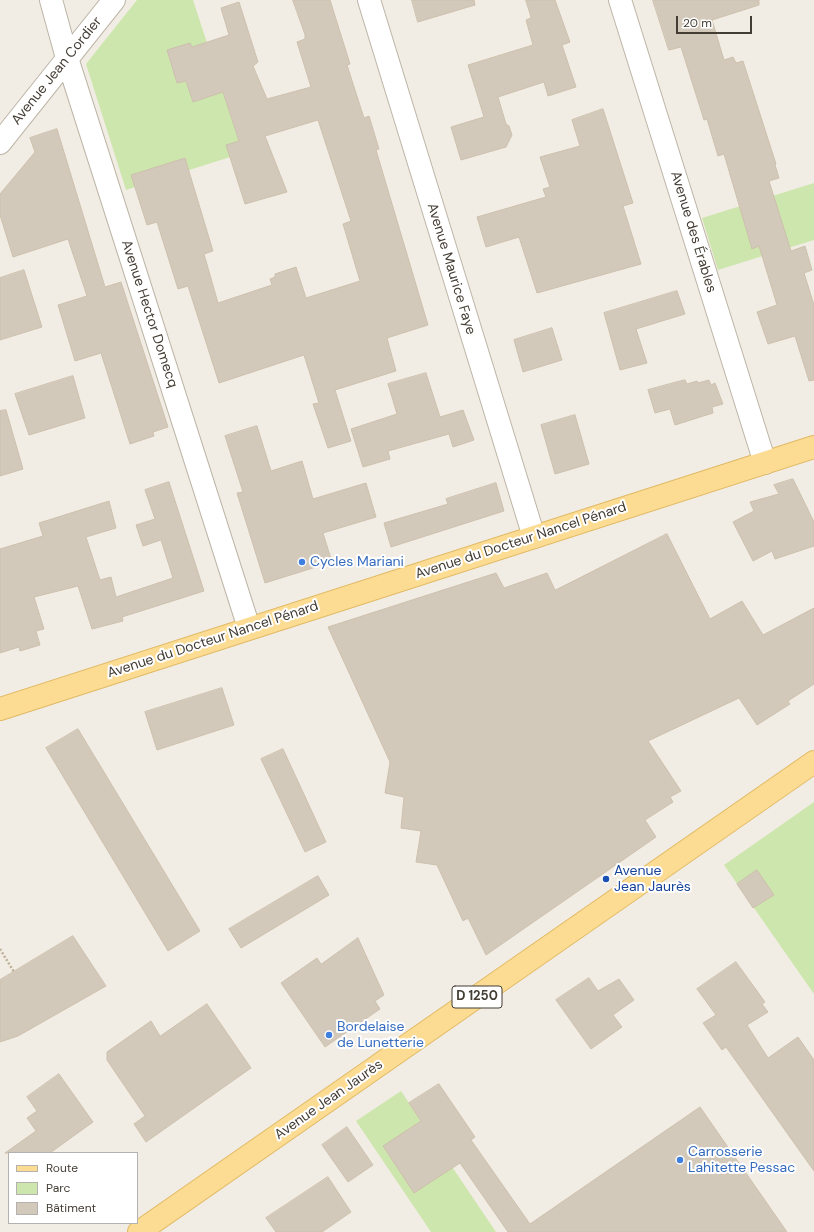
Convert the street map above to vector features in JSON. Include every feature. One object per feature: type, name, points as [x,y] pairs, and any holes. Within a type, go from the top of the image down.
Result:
[{"type":"main road","name":"Avenue du Docteur Nancel Pénard","points":[[0,709],[814,447]]},
{"type":"main road","name":"Avenue Jean Jaurès","points":[[139,1232],[814,762]]},
{"type":"street","name":"Avenue Hector Domecq","points":[[51,0],[68,58],[249,628]]},
{"type":"street","name":"Avenue Jean Cordier","points":[[0,143],[114,0]]},
{"type":"street","name":"Avenue Maurice Faye","points":[[369,0],[534,537]]},
{"type":"street","name":"Avenue des Érables","points":[[620,0],[765,464]]},
{"type":"path","points":[[0,949],[14,972]]},
{"type":"green space","points":[[137,0],[193,0],[243,153],[126,190],[86,64]]},
{"type":"green space","points":[[814,183],[814,240],[718,270],[702,218]]},
{"type":"green space","points":[[814,802],[814,994],[724,865]]},
{"type":"green space","points":[[401,1091],[496,1232],[431,1232],[356,1121]]},
{"type":"building","points":[[293,0],[330,0],[350,64],[347,65],[364,118],[369,116],[379,149],[376,150],[428,325],[387,338],[396,371],[335,390],[351,441],[328,448],[313,404],[319,403],[304,355],[219,383],[188,286],[178,289],[157,222],[147,225],[131,175],[185,158],[213,251],[204,254],[218,303],[272,285],[270,279],[275,277],[275,274],[296,267],[306,298],[360,281],[343,224],[351,221],[318,120],[265,136],[287,192],[245,204],[226,145],[239,141],[223,92],[193,102],[186,81],[177,83],[167,50],[190,43],[192,47],[229,35],[221,8],[239,2],[258,62],[253,66],[267,99],[311,87],[297,42],[305,39],[305,35]]},
{"type":"building","points":[[412,0],[474,0],[475,5],[418,22]]},
{"type":"building","points":[[526,0],[555,0],[570,42],[562,45],[576,87],[548,96],[544,82],[498,97],[506,124],[509,126],[512,135],[506,147],[461,160],[451,127],[484,117],[468,65],[533,45],[526,20],[531,18]]},
{"type":"building","points":[[653,0],[759,0],[759,5],[712,20],[724,60],[733,57],[736,63],[743,61],[776,164],[779,178],[769,181],[791,251],[805,246],[812,270],[804,273],[814,305],[814,380],[809,381],[795,336],[768,344],[757,312],[777,305],[759,246],[752,249],[724,154],[718,156],[707,119],[704,120],[681,47],[669,50]]},
{"type":"building","points":[[603,109],[633,203],[623,206],[641,264],[537,293],[519,237],[486,247],[477,217],[546,197],[543,189],[550,187],[540,157],[580,146],[572,120]]},
{"type":"building","points":[[57,129],[105,287],[121,282],[168,427],[153,432],[154,436],[130,444],[101,353],[75,361],[58,305],[87,296],[68,239],[13,257],[0,215],[0,194],[35,152],[30,138]]},
{"type":"building","points":[[24,270],[42,327],[0,340],[0,278]]},
{"type":"building","points":[[677,291],[685,314],[636,329],[647,363],[620,370],[604,313]]},
{"type":"building","points":[[552,328],[562,360],[523,372],[514,340]]},
{"type":"building","points":[[426,373],[440,417],[463,410],[474,440],[453,447],[449,434],[388,451],[390,459],[363,467],[351,429],[397,414],[388,384]]},
{"type":"building","points":[[73,376],[85,418],[29,435],[15,394]]},
{"type":"building","points":[[685,380],[687,384],[709,380],[711,385],[715,383],[723,404],[712,407],[713,413],[675,425],[670,409],[655,413],[648,390]]},
{"type":"building","points":[[6,410],[23,469],[0,476],[0,411]]},
{"type":"building","points":[[575,415],[589,464],[555,474],[541,425]]},
{"type":"building","points":[[257,426],[271,471],[302,461],[313,499],[366,483],[376,517],[323,533],[332,562],[265,583],[237,493],[243,492],[225,436]]},
{"type":"building","points":[[793,479],[814,522],[814,546],[775,559],[772,551],[753,561],[733,522],[754,511],[750,502],[779,494],[774,485]]},
{"type":"building","points":[[169,482],[204,591],[122,617],[123,621],[92,629],[78,586],[34,597],[44,629],[36,631],[40,645],[20,651],[19,647],[0,653],[0,549],[43,536],[39,523],[109,501],[116,528],[86,537],[100,580],[111,577],[116,597],[173,578],[161,540],[143,546],[136,525],[155,519],[145,490]]},
{"type":"building","points":[[496,483],[504,511],[391,547],[384,523],[448,504],[446,499]]},
{"type":"building","points":[[667,534],[710,619],[742,601],[763,635],[814,608],[814,684],[788,701],[790,704],[757,725],[739,698],[648,741],[681,791],[670,797],[673,802],[645,820],[656,837],[486,955],[468,918],[463,921],[437,865],[416,862],[421,831],[401,828],[404,797],[385,793],[390,762],[328,627],[496,573],[504,588],[547,573],[555,590]]},
{"type":"building","points":[[222,688],[234,725],[157,750],[145,712]]},
{"type":"building","points":[[78,729],[200,931],[168,951],[46,748]]},
{"type":"building","points":[[283,749],[326,842],[305,852],[261,759]]},
{"type":"building","points":[[757,870],[774,895],[753,908],[737,884]]},
{"type":"building","points":[[318,876],[329,895],[241,948],[229,929]]},
{"type":"building","points":[[73,936],[106,986],[18,1036],[0,1042],[0,980]]},
{"type":"building","points":[[358,938],[384,995],[375,1001],[380,1009],[325,1047],[281,983],[317,958],[321,964]]},
{"type":"building","points":[[736,962],[765,1002],[762,1004],[768,1012],[747,1025],[768,1058],[798,1037],[814,1060],[814,1171],[726,1047],[722,1050],[703,1023],[716,1015],[697,989]]},
{"type":"building","points":[[589,978],[598,991],[619,979],[634,1000],[613,1015],[622,1027],[591,1049],[556,1000]]},
{"type":"building","points":[[207,1004],[251,1068],[146,1142],[134,1124],[145,1116],[107,1060],[107,1052],[151,1021],[160,1036]]},
{"type":"building","points":[[59,1074],[93,1122],[51,1152],[5,1153],[36,1131],[27,1118],[37,1111],[27,1097]]},
{"type":"building","name":"Carrosserie Lahitette Pessac","points":[[439,1084],[475,1137],[471,1140],[530,1224],[700,1107],[787,1232],[508,1232],[460,1163],[414,1193],[383,1146],[421,1121],[409,1103]]},
{"type":"building","points":[[347,1127],[373,1165],[348,1182],[322,1145]]},
{"type":"building","points":[[328,1177],[351,1212],[322,1232],[276,1232],[266,1218]]},
{"type":"place","name":"Cycles Mariani","points":[[302,562]]},
{"type":"place","name":"Avenue Jean Jaurès","points":[[606,879]]},
{"type":"place","name":"Bordelaise de Lunetterie","points":[[329,1035]]},
{"type":"place","name":"Carrosserie Lahitette Pessac","points":[[680,1160]]}]
